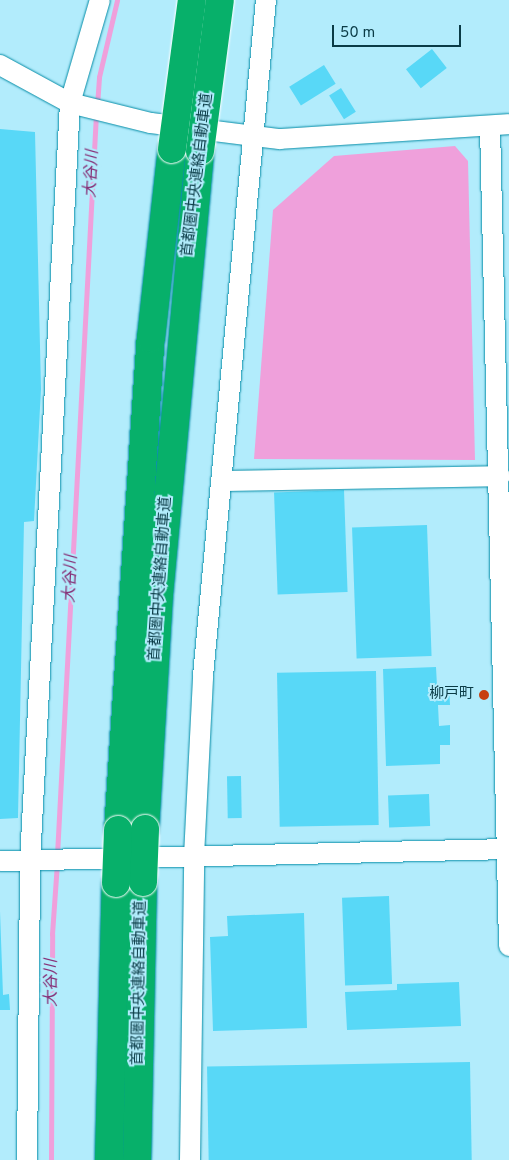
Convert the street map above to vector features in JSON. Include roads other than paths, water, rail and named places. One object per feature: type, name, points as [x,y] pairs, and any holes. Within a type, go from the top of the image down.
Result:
[{"type":"highway","name":"首都圏中央連絡自動車道","points":[[137,1160],[129,883],[118,830],[151,338],[172,149],[192,0]]},
{"type":"highway","name":"首都圏中央連絡自動車道","points":[[109,1160],[129,883],[145,829],[159,594],[200,151],[220,0]]},
{"type":"street","points":[[27,1160],[30,861],[70,103],[100,0]]},
{"type":"street","points":[[190,1160],[194,856],[203,676],[266,0]]},
{"type":"street","points":[[0,65],[70,103],[151,123],[254,136],[280,139],[500,125],[504,435],[500,476],[505,532],[509,946]]},
{"type":"street","points":[[221,481],[500,476]]},
{"type":"street","points":[[0,861],[508,849]]},
{"type":"waterway","name":"大谷川","points":[[97,106],[99,77],[117,0]]},
{"type":"waterway","name":"大谷川","points":[[57,855],[96,114]]},
{"type":"waterway","name":"大谷川","points":[[51,1160],[52,934],[57,863]]},
{"type":"place","name":"柳戸町","points":[[484,695]]}]
